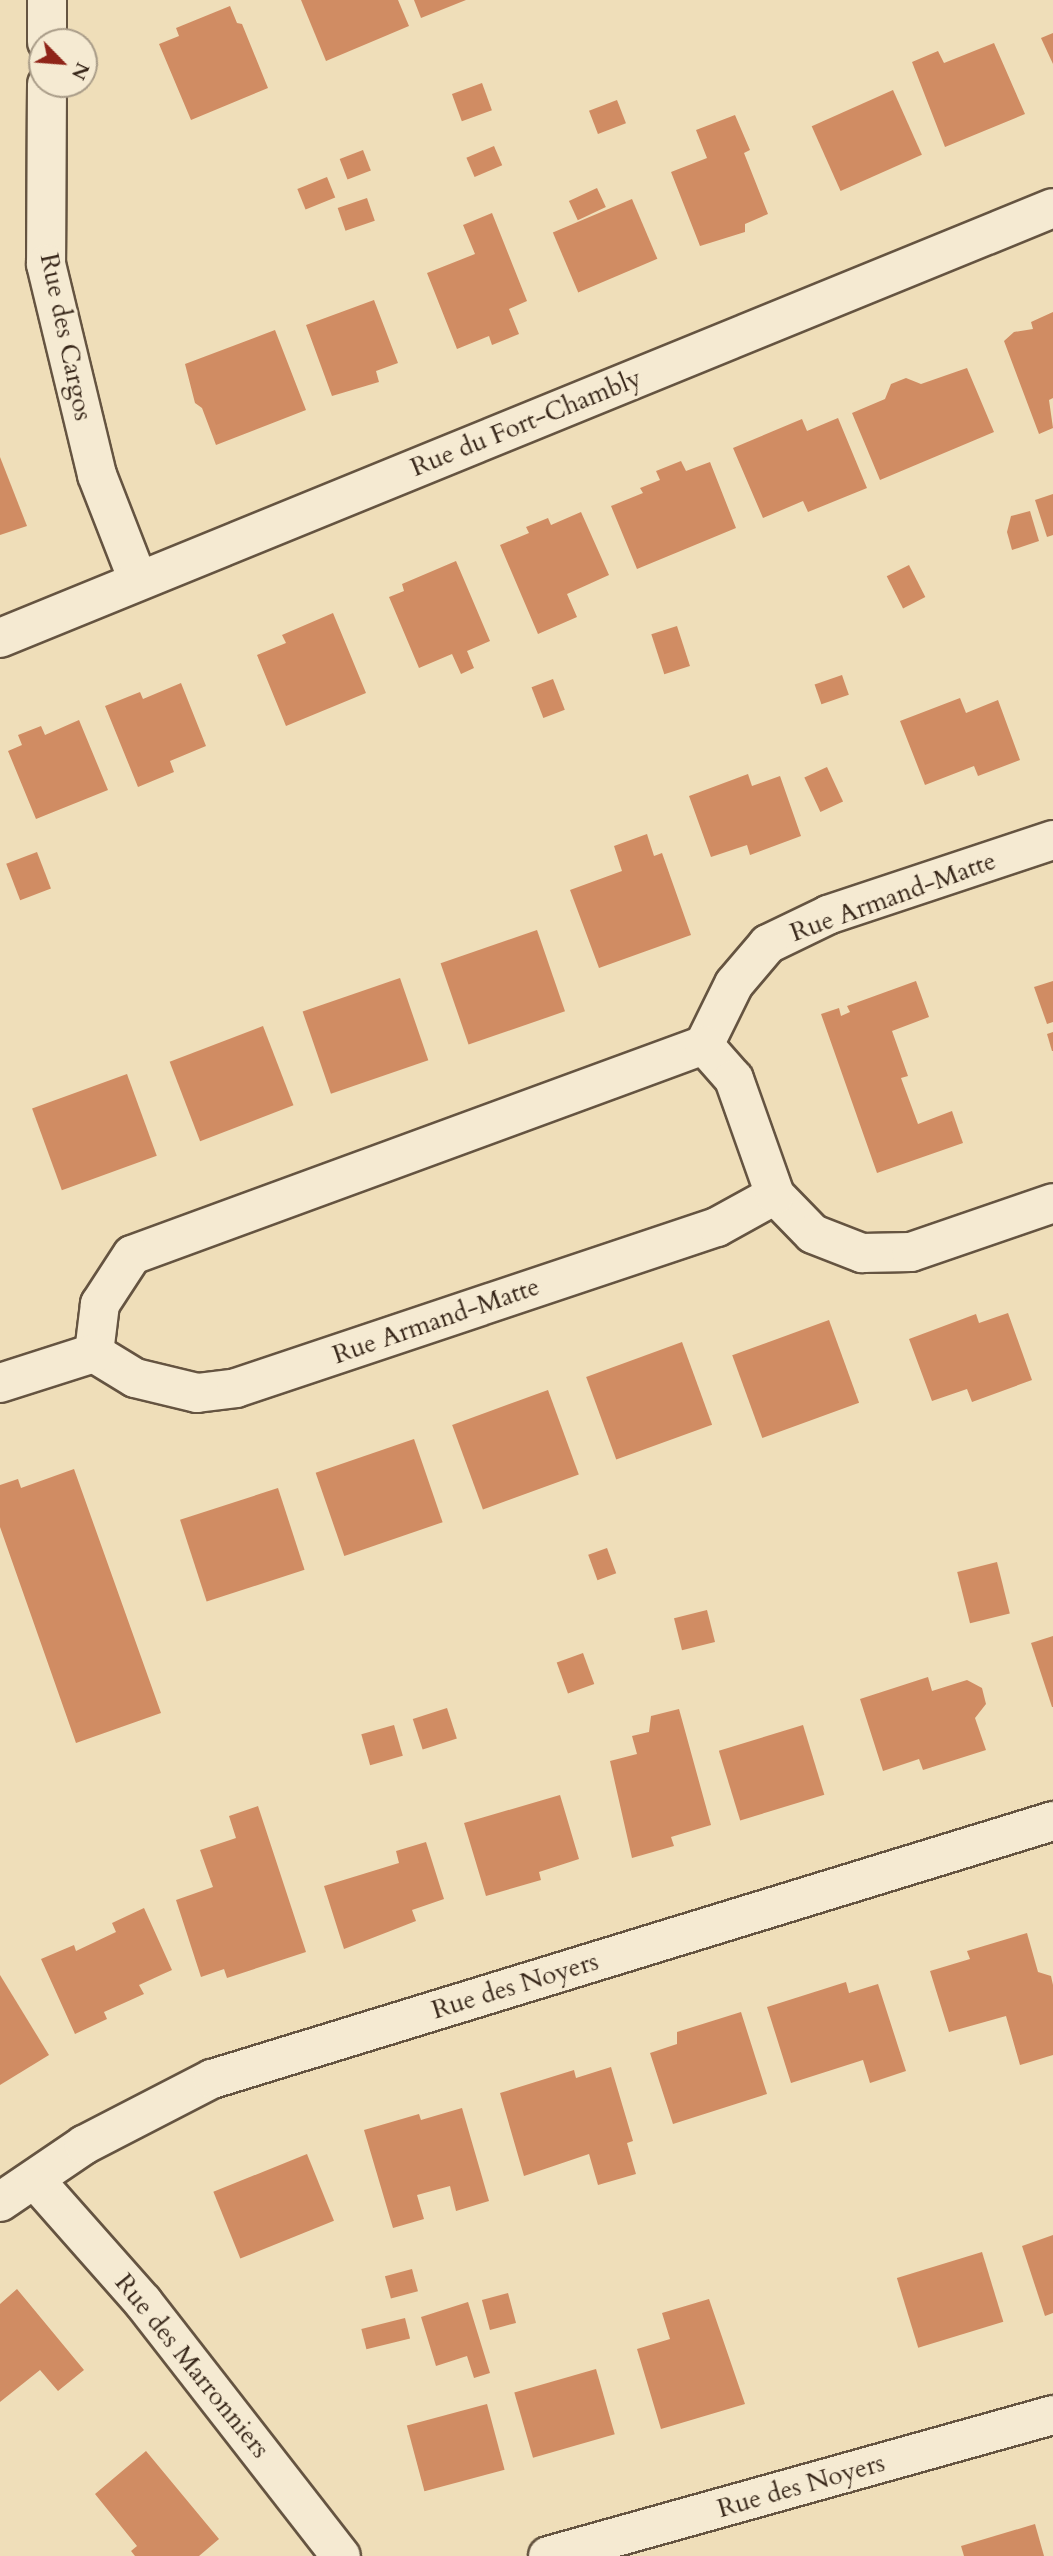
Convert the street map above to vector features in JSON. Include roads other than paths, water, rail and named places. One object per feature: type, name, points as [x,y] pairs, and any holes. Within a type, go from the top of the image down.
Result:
[{"type":"street","points":[[47,0],[47,28]]},
{"type":"street","name":"Rue des Cargos","points":[[47,98],[46,264],[97,475],[138,580]]},
{"type":"street","name":"Rue du Fort-Chambly","points":[[0,638],[1053,208]]},
{"type":"street","name":"Rue Armand-Matte","points":[[704,1045],[734,984],[768,944],[828,915],[1053,840]]},
{"type":"street","points":[[0,1383],[94,1353],[100,1304],[132,1255],[704,1045],[734,1079],[775,1195],[813,1234],[862,1253],[911,1252],[1053,1203]]},
{"type":"street","name":"Rue Armand-Matte","points":[[94,1353],[135,1378],[197,1393],[236,1388],[717,1227],[775,1195]]},
{"type":"street","name":"Rue des Noyers","points":[[0,2202],[36,2181],[84,2144],[212,2079],[1053,1821]]},
{"type":"street","name":"Rue des Marronniers","points":[[36,2181],[143,2302],[341,2556]]},
{"type":"street","name":"Rue des Noyers","points":[[548,2556],[1053,2415]]}]
